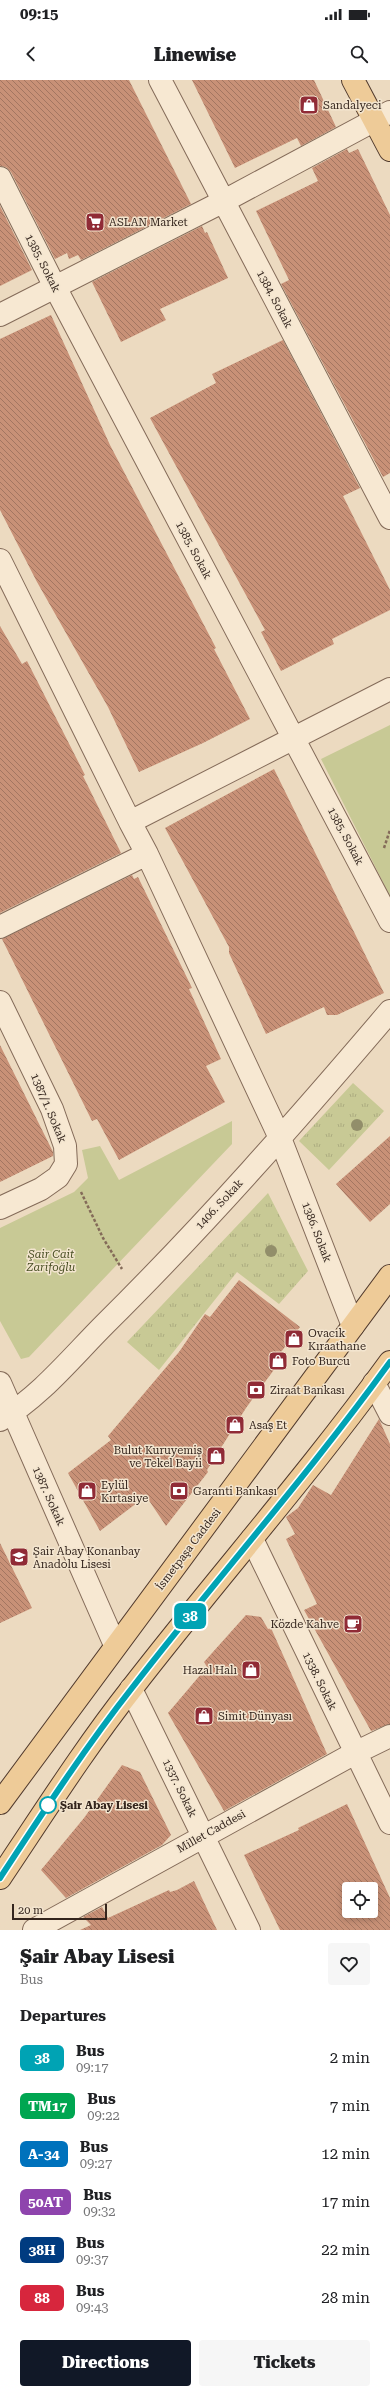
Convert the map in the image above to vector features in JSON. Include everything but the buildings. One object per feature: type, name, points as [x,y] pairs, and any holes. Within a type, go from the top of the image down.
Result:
[{"type":"main road","points":[[354,80],[382,116],[390,150]]},
{"type":"main road","name":"İsmetpaşa Caddesi","points":[[0,1803],[115,1645],[244,1476],[390,1276]]},
{"type":"main road","points":[[0,1878],[64,1782],[131,1688],[252,1539],[390,1362]]},
{"type":"street","name":"1384. Sokak","points":[[160,80],[390,518]]},
{"type":"street","points":[[0,315],[224,202],[382,116]]},
{"type":"street","name":"1385. Sokak","points":[[0,178],[55,287],[390,921]]},
{"type":"street","name":"1386. Sokak","points":[[0,560],[147,854],[280,1138],[353,1326]]},
{"type":"street","points":[[130,822],[390,689]]},
{"type":"street","points":[[0,926],[147,854]]},
{"type":"street","name":"1387/1. Sokak","points":[[0,1002],[55,1117],[65,1146],[66,1164],[63,1170]]},
{"type":"street","name":"1406. Sokak","points":[[6,1416],[39,1390],[137,1293],[280,1138],[390,1010]]},
{"type":"street","points":[[0,1208],[42,1189],[58,1177],[63,1170]]},
{"type":"street","points":[[0,1383],[6,1416]]},
{"type":"street","points":[[374,1383],[390,1414]]},
{"type":"street","name":"1387. Sokak","points":[[6,1416],[115,1645]]},
{"type":"street","name":"1338. Sokak","points":[[252,1539],[390,1823]]},
{"type":"street","name":"1337. Sokak","points":[[131,1688],[249,1930]]},
{"type":"street","name":"Millet Caddesi","points":[[34,1930],[355,1753],[390,1736]]},
{"type":"path","points":[[382,852],[390,830]]},
{"type":"path","points":[[63,1170],[82,1193],[103,1238],[137,1293]]},
{"type":"green space","points":[[390,725],[390,896],[321,759]]},
{"type":"green space","points":[[353,1083],[384,1111],[329,1170],[299,1141]]},
{"type":"green space","name":"Şair Cait Zarifoğlu","points":[[232,1121],[232,1144],[29,1357],[21,1359],[0,1321],[0,1228],[74,1192],[88,1178],[82,1150],[100,1146],[119,1180]]},
{"type":"green space","points":[[268,1193],[308,1271],[279,1304],[237,1272],[159,1370],[127,1342]]},
{"type":"bus line","name":"38","points":[[0,1878],[64,1782],[131,1688],[252,1539],[390,1362]]},
{"type":"place","name":"Sandalyeci","points":[[309,105]]},
{"type":"place","name":"ASLAN Market","points":[[95,222]]},
{"type":"place","name":"Ovacık Kıraathane","points":[[294,1339]]},
{"type":"place","name":"Foto Burcu","points":[[278,1361]]},
{"type":"place","name":"Ziraat Bankası","points":[[256,1390]]},
{"type":"place","name":"Asaş Et","points":[[235,1425]]},
{"type":"place","name":"Bulut Kuruyemiş ve Tekel Bayii","points":[[216,1456]]},
{"type":"place","name":"Eylül Kırtasiye","points":[[87,1491]]},
{"type":"place","name":"Garanti Bankası","points":[[179,1491]]},
{"type":"place","name":"Şair Abay Konanbay Anadolu Lisesi","points":[[19,1557]]},
{"type":"place","name":"Közde Kahve","points":[[353,1624]]},
{"type":"place","name":"Hazal Halı","points":[[251,1670]]},
{"type":"place","name":"Simit Dünyası","points":[[204,1716]]},
{"type":"place","name":"Şair Abay Lisesi","points":[[48,1805]]}]
